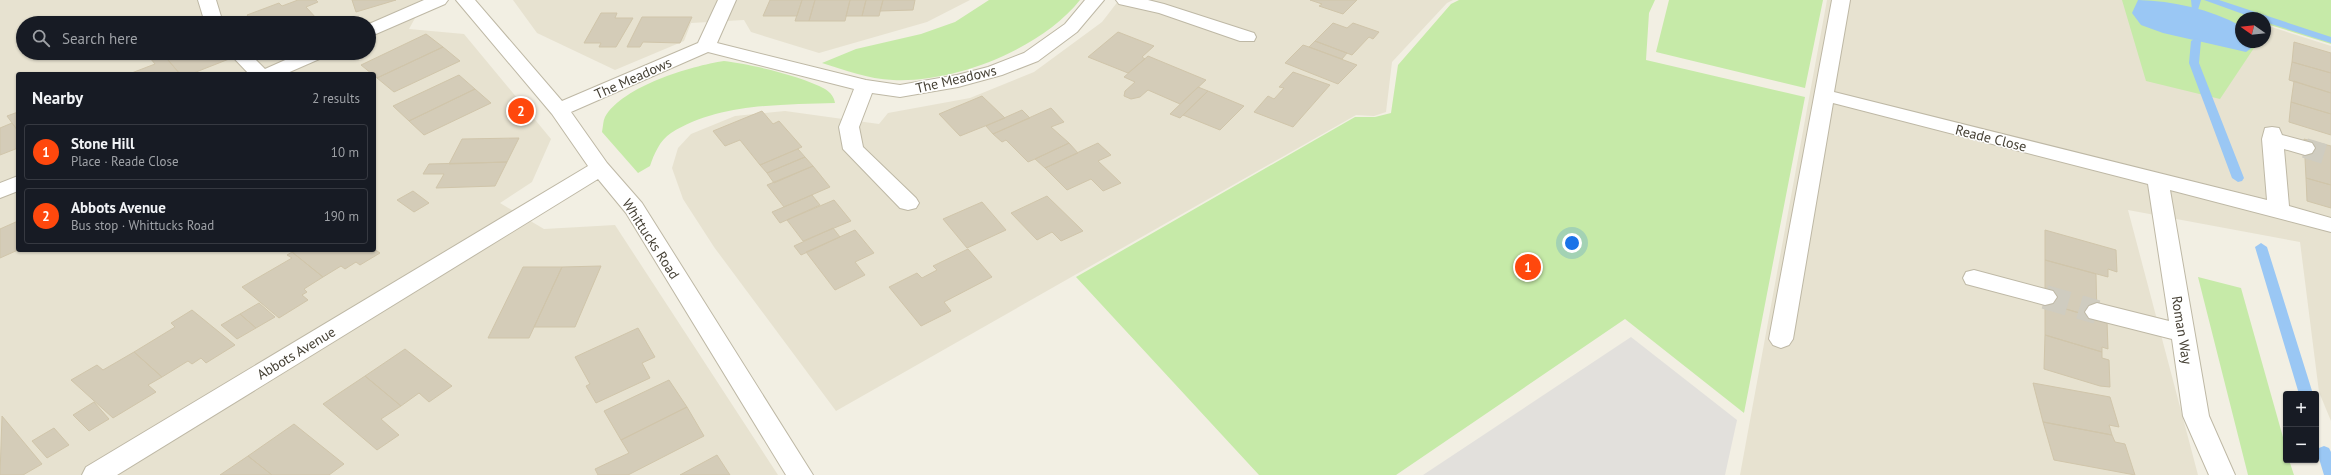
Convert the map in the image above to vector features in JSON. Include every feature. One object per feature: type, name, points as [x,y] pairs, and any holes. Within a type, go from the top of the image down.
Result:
[{"type":"street","points":[[207,0],[212,16]]},
{"type":"street","points":[[376,27],[439,0]]},
{"type":"street","name":"Whittucks Road","points":[[465,0],[559,110],[600,168],[634,208],[800,475]]},
{"type":"street","points":[[706,46],[727,0]]},
{"type":"street","name":"The Meadows","points":[[559,110],[706,46],[804,68],[865,86],[900,91],[958,81],[995,71],[1031,57],[1071,28],[1095,0]]},
{"type":"street","points":[[1125,0],[1164,9],[1247,37]]},
{"type":"street","points":[[1781,339],[1841,0]]},
{"type":"street","points":[[245,60],[258,72]]},
{"type":"street","points":[[274,72],[301,60]]},
{"type":"street","points":[[865,86],[848,127],[853,149],[908,203]]},
{"type":"street","name":"Reade Close","points":[[1823,96],[2279,210],[2331,225]]},
{"type":"street","points":[[2279,210],[2272,136],[2305,148]]},
{"type":"street","name":"Abbots Avenue","points":[[95,475],[600,168]]},
{"type":"street","name":"Roman Way","points":[[2158,180],[2196,416],[2222,475]]},
{"type":"street","points":[[0,191],[16,184]]},
{"type":"street","points":[[1974,278],[2045,297]]},
{"type":"street","points":[[2097,312],[2183,333]]},
{"type":"shaded area","points":[[0,0],[425,0],[409,29],[464,34],[551,139],[532,182],[500,203],[544,229],[615,225],[778,475],[0,475]]},
{"type":"shaded area","points":[[513,0],[970,0],[927,22],[819,53],[751,32],[744,20],[691,23],[684,41],[615,70],[537,33]]},
{"type":"shaded area","points":[[1119,0],[1453,0],[1447,3],[1392,62],[1386,112],[1374,116],[1356,115],[836,411],[714,247],[683,199],[672,168],[678,148],[691,134],[735,116],[785,111],[879,124],[888,113],[970,98],[1034,72],[1102,22]]},
{"type":"shaded area","points":[[1827,0],[2186,0],[2235,16],[2235,48],[2271,48],[2271,27],[2331,46],[2331,421],[2319,392],[2300,242],[2128,210],[2198,475],[1740,475]]},
{"type":"shaded area","points":[[1631,337],[1737,420],[1725,475],[1423,475]]},
{"type":"green space","points":[[989,0],[1080,0],[1063,18],[1043,34],[1020,48],[995,60],[943,76],[893,80],[857,74],[822,63],[856,49],[921,34],[955,22]]},
{"type":"green space","points":[[1459,0],[1655,0],[1649,13],[1646,60],[1805,97],[1744,413],[1625,319],[1396,475],[1259,475],[1076,277],[1355,117],[1375,117],[1391,113],[1398,65],[1451,4]]},
{"type":"green space","points":[[1669,0],[1823,0],[1805,88],[1656,52]]},
{"type":"green space","points":[[2122,0],[2331,0],[2331,44],[2271,25],[2271,12],[2235,12],[2235,48],[2254,48],[2220,99],[2146,81]]},
{"type":"green space","points":[[724,61],[790,75],[815,84],[831,94],[835,103],[772,105],[730,111],[709,116],[690,123],[667,136],[658,148],[650,166],[638,173],[602,132],[605,117],[614,106],[627,96],[659,79],[694,68]]},
{"type":"green space","points":[[2198,277],[2241,288],[2283,437],[2283,463],[2290,463],[2294,475],[2248,475]]},
{"type":"water","points":[[2138,0],[2164,2],[2191,7],[2217,15],[2235,23],[2235,48],[2252,48],[2246,52],[2163,33],[2141,25],[2132,13]]},
{"type":"building","points":[[298,0],[316,0],[318,2],[306,7],[314,16],[247,15],[279,3],[282,6]]},
{"type":"building","points":[[352,0],[396,0],[356,12]]},
{"type":"building","points":[[770,0],[802,0],[797,16],[763,16]]},
{"type":"building","points":[[802,0],[815,0],[809,21],[795,21]]},
{"type":"building","points":[[815,0],[850,0],[845,21],[809,21]]},
{"type":"building","points":[[850,0],[866,0],[862,16],[846,16]]},
{"type":"building","points":[[866,0],[883,0],[879,16],[862,16]]},
{"type":"building","points":[[883,0],[915,0],[913,10],[880,11]]},
{"type":"building","points":[[1310,0],[1357,0],[1343,14],[1319,6],[1322,4]]},
{"type":"building","points":[[601,13],[617,13],[615,18],[633,18],[616,47],[599,47],[601,43],[584,43]]},
{"type":"building","points":[[642,17],[692,17],[680,43],[643,42],[640,47],[627,47]]},
{"type":"building","points":[[1333,23],[1347,28],[1353,23],[1379,32],[1373,39],[1369,37],[1352,55],[1315,41]]},
{"type":"building","points":[[1118,32],[1154,46],[1142,57],[1145,59],[1128,73],[1088,57]]},
{"type":"building","points":[[426,34],[443,47],[377,78],[376,72],[370,72],[361,65],[371,60],[376,60],[376,58]]},
{"type":"building","points":[[1315,41],[1347,53],[1342,59],[1309,47]]},
{"type":"building","points":[[2294,42],[2331,53],[2331,73],[2292,62]]},
{"type":"building","points":[[1303,45],[1357,65],[1338,84],[1285,63]]},
{"type":"building","points":[[443,47],[460,61],[394,92],[377,78]]},
{"type":"building","points":[[1148,56],[1206,80],[1180,104],[1148,90],[1140,97],[1131,99],[1124,96],[1125,91],[1135,82],[1124,77]]},
{"type":"building","points":[[152,60],[168,60],[178,72],[134,72],[155,64]]},
{"type":"building","points":[[168,60],[226,60],[196,72],[178,72]]},
{"type":"building","points":[[2292,62],[2331,73],[2331,93],[2289,80]]},
{"type":"building","points":[[1293,72],[1330,85],[1293,127],[1254,112],[1268,96],[1274,99],[1284,88],[1279,87]]},
{"type":"building","points":[[459,75],[475,89],[409,121],[393,106]]},
{"type":"building","points":[[2294,81],[2331,93],[2331,114],[2291,102]]},
{"type":"building","points":[[1198,87],[1208,91],[1180,118],[1170,114]]},
{"type":"building","points":[[475,89],[491,103],[424,135],[409,121]]},
{"type":"building","points":[[1208,91],[1244,106],[1220,130],[1183,115]]},
{"type":"building","points":[[982,96],[1005,118],[960,136],[939,114]]},
{"type":"building","points":[[2291,102],[2331,114],[2331,135],[2289,122]]},
{"type":"building","points":[[1051,108],[1064,122],[1051,127],[1069,143],[1035,159],[1028,162],[1006,140],[1002,142],[993,134]]},
{"type":"building","points":[[1022,110],[1030,118],[993,134],[986,126]]},
{"type":"building","points":[[762,111],[773,124],[779,121],[802,147],[760,165],[740,140],[725,146],[713,131]]},
{"type":"building","points":[[16,113],[16,128],[7,116]]},
{"type":"building","points":[[12,123],[16,128],[16,149],[0,155],[0,128]]},
{"type":"building","points":[[519,138],[507,162],[449,164],[462,139]]},
{"type":"building","points":[[2304,139],[2331,146],[2331,185],[2306,178]]},
{"type":"building","points":[[1069,143],[1078,153],[1045,168],[1035,159]]},
{"type":"building","points":[[1098,143],[1111,155],[1098,161],[1121,183],[1103,191],[1091,179],[1067,190],[1045,168]]},
{"type":"building","points":[[798,149],[805,157],[767,173],[760,165]]},
{"type":"building","points":[[805,157],[813,166],[774,183],[767,173]]},
{"type":"building","points":[[507,162],[495,186],[436,188],[444,174],[423,174],[429,164]]},
{"type":"building","points":[[813,166],[830,187],[784,207],[767,185]]},
{"type":"building","points":[[2306,178],[2331,185],[2331,208],[2307,201]]},
{"type":"building","points":[[413,191],[429,203],[414,212],[397,200]]},
{"type":"building","points":[[812,195],[820,205],[780,223],[772,212]]},
{"type":"building","points":[[1047,196],[1083,231],[1061,241],[1052,232],[1037,240],[1011,213]]},
{"type":"building","points":[[834,200],[851,221],[803,241],[787,220]]},
{"type":"building","points":[[982,202],[1006,230],[967,248],[943,219]]},
{"type":"building","points":[[16,222],[16,251],[0,258],[0,229]]},
{"type":"building","points":[[833,228],[840,237],[801,255],[794,246]]},
{"type":"building","points":[[855,230],[874,253],[855,262],[865,275],[835,290],[806,252]]},
{"type":"building","points":[[2045,230],[2116,250],[2117,272],[2108,269],[2108,277],[2045,260]]},
{"type":"building","points":[[968,249],[992,277],[944,302],[951,311],[921,326],[889,287],[917,273],[922,278],[937,270],[933,266]]},
{"type":"building","points":[[376,250],[380,253],[360,265],[356,262],[345,269],[341,266],[323,277],[292,252],[376,252]]},
{"type":"building","points":[[292,252],[323,277],[304,289],[307,292],[302,295],[308,300],[279,318],[242,287],[292,258],[287,255]]},
{"type":"building","points":[[2045,260],[2096,274],[2097,318],[2045,303]]},
{"type":"building","points":[[601,266],[575,327],[534,327],[562,267]]},
{"type":"building","points":[[523,267],[562,267],[529,338],[488,338]]},
{"type":"building","points":[[259,303],[275,317],[256,328],[240,314]]},
{"type":"building","points":[[2045,303],[2107,321],[2108,349],[2102,347],[2102,352],[2045,335]]},
{"type":"building","points":[[192,310],[235,345],[206,363],[201,358],[192,364],[188,361],[162,377],[134,352],[175,327],[171,323]]},
{"type":"building","points":[[240,314],[256,328],[237,339],[221,325]]},
{"type":"building","points":[[638,328],[655,357],[642,363],[650,378],[596,403],[586,386],[590,384],[575,357]]},
{"type":"building","points":[[2045,335],[2102,352],[2102,358],[2109,360],[2110,387],[2100,386],[2044,369]]},
{"type":"building","points":[[405,349],[452,386],[429,402],[419,393],[401,406],[365,376]]},
{"type":"building","points":[[134,352],[162,377],[148,385],[156,392],[113,418],[71,380],[97,365],[103,370]]},
{"type":"building","points":[[365,376],[401,406],[381,419],[399,435],[377,450],[323,404]]},
{"type":"building","points":[[669,380],[687,407],[621,440],[604,411]]},
{"type":"building","points":[[2033,383],[2110,397],[2119,427],[2109,425],[2112,435],[2043,422]]},
{"type":"building","points":[[94,402],[109,419],[89,431],[73,415]]},
{"type":"building","points":[[687,407],[704,436],[628,475],[598,475],[595,469],[629,453],[621,440]]},
{"type":"building","points":[[2,416],[42,464],[23,475],[0,475]]},
{"type":"building","points":[[2043,422],[2112,435],[2115,442],[2125,444],[2135,475],[2054,460]]},
{"type":"building","points":[[294,424],[344,464],[329,475],[272,475],[248,456]]},
{"type":"building","points":[[54,428],[69,445],[47,458],[32,441]]},
{"type":"building","points":[[717,455],[730,475],[680,475]]},
{"type":"building","points":[[248,456],[272,475],[220,475]]},
{"type":"waterway","points":[[2195,8],[2196,0]]},
{"type":"waterway","points":[[2209,0],[2331,40]]},
{"type":"waterway","points":[[2196,41],[2194,63],[2238,178]]},
{"type":"waterway","points":[[2261,247],[2305,391]]},
{"type":"waterway","points":[[2324,452],[2331,475]]},
{"type":"tunnel","points":[[2305,148],[2331,156]]},
{"type":"tunnel","points":[[2045,297],[2097,312]]},
{"type":"place","name":"Abbots Avenue","points":[[521,111]]},
{"type":"place","name":"Stone Hill","points":[[1528,267]]}]
